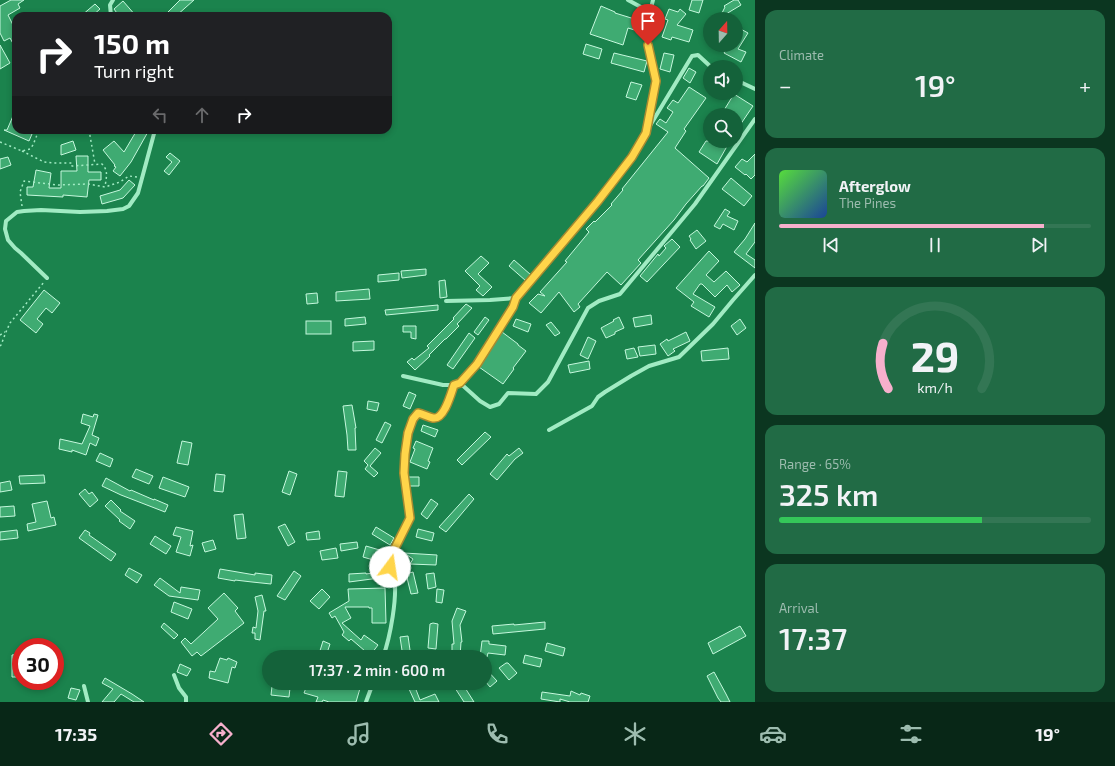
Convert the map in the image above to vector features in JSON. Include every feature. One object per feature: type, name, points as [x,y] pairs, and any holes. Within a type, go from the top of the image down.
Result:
[{"type":"street","points":[[111,12],[110,5],[113,0]]},
{"type":"street","points":[[628,0],[650,12]]},
{"type":"street","points":[[646,133],[656,81],[646,36],[653,0]]},
{"type":"street","points":[[403,376],[443,385],[454,385],[460,383],[477,364],[513,307],[516,298],[598,201],[632,157],[692,56],[698,55],[703,60]]},
{"type":"street","points":[[743,83],[755,89]]},
{"type":"street","points":[[460,383],[480,401],[490,406],[499,404],[508,393],[536,394],[548,382],[588,308],[599,301],[620,294],[695,204],[755,119]]},
{"type":"street","points":[[47,278],[14,248],[8,240],[5,229],[6,221],[10,216],[17,212],[23,211],[87,211],[123,209],[128,206],[138,193],[154,134]]},
{"type":"street","points":[[549,430],[592,406],[598,397],[605,392],[649,366],[679,358],[713,324],[755,275]]},
{"type":"street","points":[[446,301],[516,298]]},
{"type":"street","points":[[385,650],[390,630],[395,587],[394,574],[390,567],[395,548],[410,518],[404,473],[408,433],[413,419],[418,413],[426,414],[434,418],[440,416],[445,409],[454,385]]},
{"type":"street","points":[[174,675],[179,688],[186,697],[186,702]]},
{"type":"street","points":[[84,686],[88,702]]},
{"type":"street","points":[[366,702],[370,690]]},
{"type":"path","points":[[22,151],[30,149],[37,134]]},
{"type":"path","points":[[91,134],[95,164]]},
{"type":"path","points":[[0,142],[44,162],[72,163],[72,166],[102,164],[107,173],[105,187]]},
{"type":"path","points":[[23,211],[20,192],[24,181],[58,185],[88,184],[105,187],[120,182],[129,176],[143,178]]},
{"type":"path","points":[[0,346],[10,323],[47,278]]},
{"type":"path","points":[[0,335],[6,332]]},
{"type":"building","points":[[11,0],[24,0],[18,4],[20,8],[8,15],[12,23],[12,42],[10,38],[4,41],[0,33],[0,6]]},
{"type":"building","points":[[180,0],[194,0],[180,12],[168,12]]},
{"type":"building","points":[[692,0],[703,0],[699,13],[689,10]]},
{"type":"building","points":[[734,0],[738,0],[741,5],[729,12],[722,12],[725,7],[724,6]]},
{"type":"building","points":[[123,1],[133,12],[116,12],[114,9]]},
{"type":"building","points":[[95,4],[100,9],[97,12],[86,12]]},
{"type":"building","points":[[601,6],[615,13],[641,21],[638,31],[628,28],[623,45],[590,34]]},
{"type":"building","points":[[669,9],[678,12],[680,9],[686,14],[677,25],[693,30],[689,42],[672,37],[671,40],[662,37],[668,20],[665,19]]},
{"type":"building","points":[[743,30],[748,33],[743,41]]},
{"type":"building","points":[[586,44],[602,49],[599,59],[583,54]]},
{"type":"building","points":[[0,45],[10,63],[0,69]]},
{"type":"building","points":[[743,51],[746,52],[742,60],[737,60],[724,53]]},
{"type":"building","points":[[614,53],[647,61],[644,72],[611,63]]},
{"type":"building","points":[[664,53],[674,55],[670,72],[660,69]]},
{"type":"building","points":[[689,68],[696,72],[690,83],[683,78]]},
{"type":"building","points":[[631,82],[642,85],[636,100],[626,97]]},
{"type":"building","points":[[689,87],[703,96],[703,100],[705,100],[684,129],[686,131],[675,148],[709,178],[638,260],[641,263],[621,285],[607,272],[578,304],[580,307],[574,312],[559,292],[541,313],[529,303],[538,294],[545,296],[540,292],[567,262],[565,261],[589,232],[586,229],[612,205],[611,204],[623,190],[622,189],[668,132],[656,124],[660,119],[666,123],[673,112],[667,108],[673,100],[678,103]]},
{"type":"building","points":[[730,100],[743,100],[753,106],[743,121],[743,108],[725,108]]},
{"type":"building","points":[[12,118],[12,134],[4,130],[7,130]]},
{"type":"building","points":[[13,134],[32,134],[29,141]]},
{"type":"building","points":[[135,134],[147,134],[131,162],[120,176],[113,171],[116,167],[103,150],[114,141],[124,152]]},
{"type":"building","points":[[73,141],[76,150],[61,155],[61,145]]},
{"type":"building","points":[[703,146],[703,148],[726,148],[717,164],[699,152]]},
{"type":"building","points":[[170,153],[180,161],[169,175],[164,171],[172,162],[166,157]]},
{"type":"building","points":[[755,154],[755,175],[751,179],[735,167],[742,159],[747,162]]},
{"type":"building","points":[[76,156],[88,156],[88,172],[101,172],[101,180],[89,180],[87,197],[27,195],[27,187],[33,187],[36,170],[51,173],[49,188],[61,188],[61,171],[77,171]]},
{"type":"building","points":[[8,157],[11,165],[0,169],[0,159]]},
{"type":"building","points":[[731,178],[752,196],[744,206],[722,189]]},
{"type":"building","points":[[129,180],[135,185],[123,198],[102,204],[100,196],[120,190]]},
{"type":"building","points":[[725,209],[730,212],[727,216],[738,221],[734,230],[723,224],[720,229],[714,226]]},
{"type":"building","points":[[755,223],[755,242],[746,254],[755,260],[755,268],[734,252],[745,239]]},
{"type":"building","points":[[697,230],[706,241],[696,249],[689,236]]},
{"type":"building","points":[[672,239],[680,247],[647,282],[640,276],[658,254],[659,256],[666,248],[664,246]]},
{"type":"building","points":[[709,251],[719,261],[706,275],[714,282],[726,271],[740,285],[732,292],[727,285],[715,297],[702,284],[700,284],[693,294],[715,307],[709,317],[691,306],[694,302],[676,288]]},
{"type":"building","points":[[481,256],[489,263],[478,274],[492,287],[483,296],[476,290],[480,286],[465,271]]},
{"type":"building","points":[[514,260],[531,275],[526,281],[509,266]]},
{"type":"building","points":[[426,269],[426,275],[402,278],[401,271]]},
{"type":"building","points":[[399,273],[399,280],[378,282],[378,275]]},
{"type":"building","points":[[445,280],[447,297],[440,298],[439,281]]},
{"type":"building","points":[[369,289],[370,299],[336,301],[336,292]]},
{"type":"building","points":[[44,290],[60,303],[52,313],[46,308],[37,319],[43,324],[36,333],[20,320]]},
{"type":"building","points":[[317,293],[318,303],[307,304],[306,294]]},
{"type":"building","points":[[466,304],[472,308],[457,324],[459,326],[415,370],[407,362],[412,358],[414,360],[429,348],[427,346],[454,319],[453,318]]},
{"type":"building","points":[[438,305],[438,310],[386,315],[385,310]]},
{"type":"building","points":[[651,315],[652,324],[635,327],[633,318]]},
{"type":"building","points":[[365,317],[366,324],[345,326],[345,319]]},
{"type":"building","points":[[485,317],[489,320],[478,335],[474,332]]},
{"type":"building","points":[[619,317],[624,328],[606,338],[601,328]]},
{"type":"building","points":[[516,319],[531,324],[528,332],[513,326]]},
{"type":"building","points":[[740,319],[746,328],[737,335],[731,326]]},
{"type":"building","points":[[306,321],[331,321],[331,334],[306,334]]},
{"type":"building","points":[[551,322],[560,333],[555,336],[546,325]]},
{"type":"building","points":[[403,326],[416,326],[416,339],[411,338],[411,332],[403,332]]},
{"type":"building","points":[[502,332],[526,351],[503,384],[479,367]]},
{"type":"building","points":[[686,332],[690,341],[673,349],[675,351],[668,356],[660,344],[667,339],[668,341]]},
{"type":"building","points":[[469,333],[475,338],[453,369],[447,365]]},
{"type":"building","points":[[588,337],[596,341],[588,359],[580,355]]},
{"type":"building","points":[[374,341],[374,350],[353,351],[353,342]]},
{"type":"building","points":[[655,345],[656,354],[640,356],[638,347]]},
{"type":"building","points":[[634,348],[638,357],[627,359],[625,350]]},
{"type":"building","points":[[728,348],[729,359],[702,361],[701,351]]},
{"type":"building","points":[[589,361],[590,369],[570,373],[568,365]]},
{"type":"building","points":[[409,392],[416,395],[410,409],[403,406]]},
{"type":"building","points":[[368,401],[379,403],[377,411],[367,409]]},
{"type":"building","points":[[352,405],[356,428],[356,450],[348,450],[343,406]]},
{"type":"building","points":[[83,414],[93,417],[94,414],[98,415],[92,435],[99,438],[96,446],[90,443],[86,455],[72,450],[72,452],[59,449],[60,439],[82,444],[90,426],[81,423]]},
{"type":"building","points":[[385,422],[391,425],[382,443],[376,440]]},
{"type":"building","points":[[423,425],[438,430],[435,437],[421,431]]},
{"type":"building","points":[[485,432],[491,437],[462,465],[457,460]]},
{"type":"building","points":[[182,441],[192,443],[188,465],[177,463]]},
{"type":"building","points":[[416,441],[433,448],[428,461],[430,462],[427,469],[410,462],[415,449],[413,448]]},
{"type":"building","points":[[375,448],[381,453],[370,466],[378,473],[374,477],[365,469],[368,465],[364,461]]},
{"type":"building","points":[[519,448],[523,453],[515,459],[497,480],[490,474],[507,454],[509,456]]},
{"type":"building","points":[[100,453],[113,459],[110,467],[96,461]]},
{"type":"building","points":[[136,469],[153,476],[149,484],[132,477]]},
{"type":"building","points":[[289,471],[297,474],[290,495],[282,492]]},
{"type":"building","points":[[338,471],[347,472],[344,497],[335,496]]},
{"type":"building","points":[[216,474],[225,475],[223,492],[214,491]]},
{"type":"building","points":[[44,475],[45,483],[20,484],[19,476]]},
{"type":"building","points":[[163,477],[189,487],[185,497],[159,488]]},
{"type":"building","points":[[408,477],[419,477],[419,486],[409,486]]},
{"type":"building","points":[[106,478],[130,491],[131,490],[168,505],[165,512],[102,486]]},
{"type":"building","points":[[10,481],[12,490],[0,492],[0,483]]},
{"type":"building","points":[[85,489],[89,494],[92,492],[98,500],[90,507],[79,494]]},
{"type":"building","points":[[469,494],[474,499],[446,532],[439,527]]},
{"type":"building","points":[[431,499],[438,504],[427,519],[421,514]]},
{"type":"building","points":[[111,500],[121,510],[120,511],[135,521],[130,529],[119,521],[120,520],[105,506]]},
{"type":"building","points":[[47,501],[51,518],[54,517],[56,525],[28,531],[27,524],[36,522],[32,504]]},
{"type":"building","points":[[14,506],[15,516],[0,517],[0,507]]},
{"type":"building","points":[[243,514],[246,538],[237,539],[234,515]]},
{"type":"building","points":[[285,524],[295,542],[288,546],[278,527]]},
{"type":"building","points":[[176,527],[193,531],[190,546],[193,545],[190,556],[176,552],[181,537],[173,535]]},
{"type":"building","points":[[376,527],[394,538],[390,545],[372,534]]},
{"type":"building","points":[[418,529],[434,533],[432,541],[416,537]]},
{"type":"building","points":[[17,530],[18,538],[0,540],[0,532]]},
{"type":"building","points":[[85,530],[90,533],[89,535],[116,554],[111,561],[79,538]]},
{"type":"building","points":[[319,531],[320,539],[307,540],[306,533]]},
{"type":"building","points":[[155,536],[171,546],[166,554],[150,544]]},
{"type":"building","points":[[213,540],[216,549],[205,552],[202,543]]},
{"type":"building","points":[[357,542],[358,548],[341,551],[340,544]]},
{"type":"building","points":[[366,546],[390,553],[387,564],[363,557]]},
{"type":"building","points":[[336,548],[338,558],[322,560],[320,551]]},
{"type":"building","points":[[404,553],[437,555],[436,565],[410,564],[413,559]]},
{"type":"building","points":[[129,568],[142,575],[137,583],[125,575]]},
{"type":"building","points":[[220,569],[255,575],[255,573],[272,575],[271,584],[218,578]]},
{"type":"building","points":[[294,571],[301,576],[285,600],[277,596]]},
{"type":"building","points":[[386,571],[387,577],[349,582],[349,574],[366,574]]},
{"type":"building","points":[[413,572],[418,593],[411,594],[406,574]]},
{"type":"building","points":[[434,573],[436,587],[428,589],[426,574]]},
{"type":"building","points":[[160,578],[180,593],[181,587],[200,590],[198,600],[169,596],[154,585]]},
{"type":"building","points":[[385,588],[386,623],[372,623],[372,608],[345,607],[351,618],[342,623],[361,640],[364,635],[378,645],[374,650],[364,650],[351,639],[349,641],[342,635],[344,632],[335,616],[332,618],[329,613],[349,601],[348,589]]},
{"type":"building","points":[[322,589],[330,597],[319,609],[310,601]]},
{"type":"building","points":[[437,589],[444,590],[442,603],[436,602]]},
{"type":"building","points":[[224,593],[238,608],[235,611],[244,623],[201,656],[197,652],[192,656],[181,642],[185,638],[191,644],[218,619],[208,608]]},
{"type":"building","points":[[262,595],[266,611],[264,611],[260,640],[255,639],[255,633],[252,633],[253,627],[256,628],[258,611],[255,597]]},
{"type":"building","points":[[174,602],[192,609],[188,619],[171,612]]},
{"type":"building","points":[[457,608],[466,611],[460,625],[462,642],[460,650],[452,650],[452,644],[454,644],[452,621]]},
{"type":"building","points":[[545,622],[545,629],[493,634],[492,626]]},
{"type":"building","points":[[164,623],[178,635],[174,639],[161,627]]},
{"type":"building","points":[[430,624],[438,624],[436,649],[428,648]]},
{"type":"building","points":[[740,626],[746,636],[713,654],[708,643]]},
{"type":"building","points":[[408,636],[410,650],[402,650],[400,637]]},
{"type":"building","points":[[323,641],[330,644],[328,650],[320,650]]},
{"type":"building","points":[[482,641],[489,641],[489,644],[506,646],[505,655],[492,653],[492,650],[481,650]]},
{"type":"building","points":[[547,643],[565,648],[563,656],[545,651]]},
{"type":"building","points":[[525,655],[542,659],[540,667],[523,663]]},
{"type":"building","points":[[220,658],[227,660],[228,658],[237,662],[235,668],[232,667],[228,683],[209,678],[210,671],[215,672]]},
{"type":"building","points":[[508,663],[517,673],[509,680],[499,668]]},
{"type":"building","points":[[180,664],[191,669],[187,676],[177,672]]},
{"type":"building","points":[[714,672],[730,702],[721,702],[718,698],[707,676]]},
{"type":"building","points":[[492,676],[497,681],[492,685]]},
{"type":"building","points":[[105,678],[144,702],[134,702],[121,694],[114,702],[102,702],[113,689],[102,683]]},
{"type":"building","points":[[71,688],[80,690],[76,700],[68,698]]},
{"type":"building","points":[[272,690],[290,690],[289,697],[271,695]]},
{"type":"building","points":[[305,690],[360,690],[356,702],[329,702],[323,700],[322,702],[316,702],[318,697],[304,693]]},
{"type":"building","points":[[409,690],[416,690],[420,700],[435,694],[439,702],[415,702]]},
{"type":"building","points":[[456,690],[466,690],[474,702],[464,702]]},
{"type":"building","points":[[571,691],[580,695],[581,693],[590,696],[588,702],[570,702],[560,699],[560,702],[541,699],[542,692],[570,696]]},
{"type":"route","points":[[390,567],[395,548],[410,518],[404,473],[408,433],[413,419],[418,413],[426,414],[434,418],[440,416],[445,409],[454,385],[460,383],[477,364],[513,307],[516,298],[598,201],[632,157],[646,133],[656,81],[648,45]]}]
